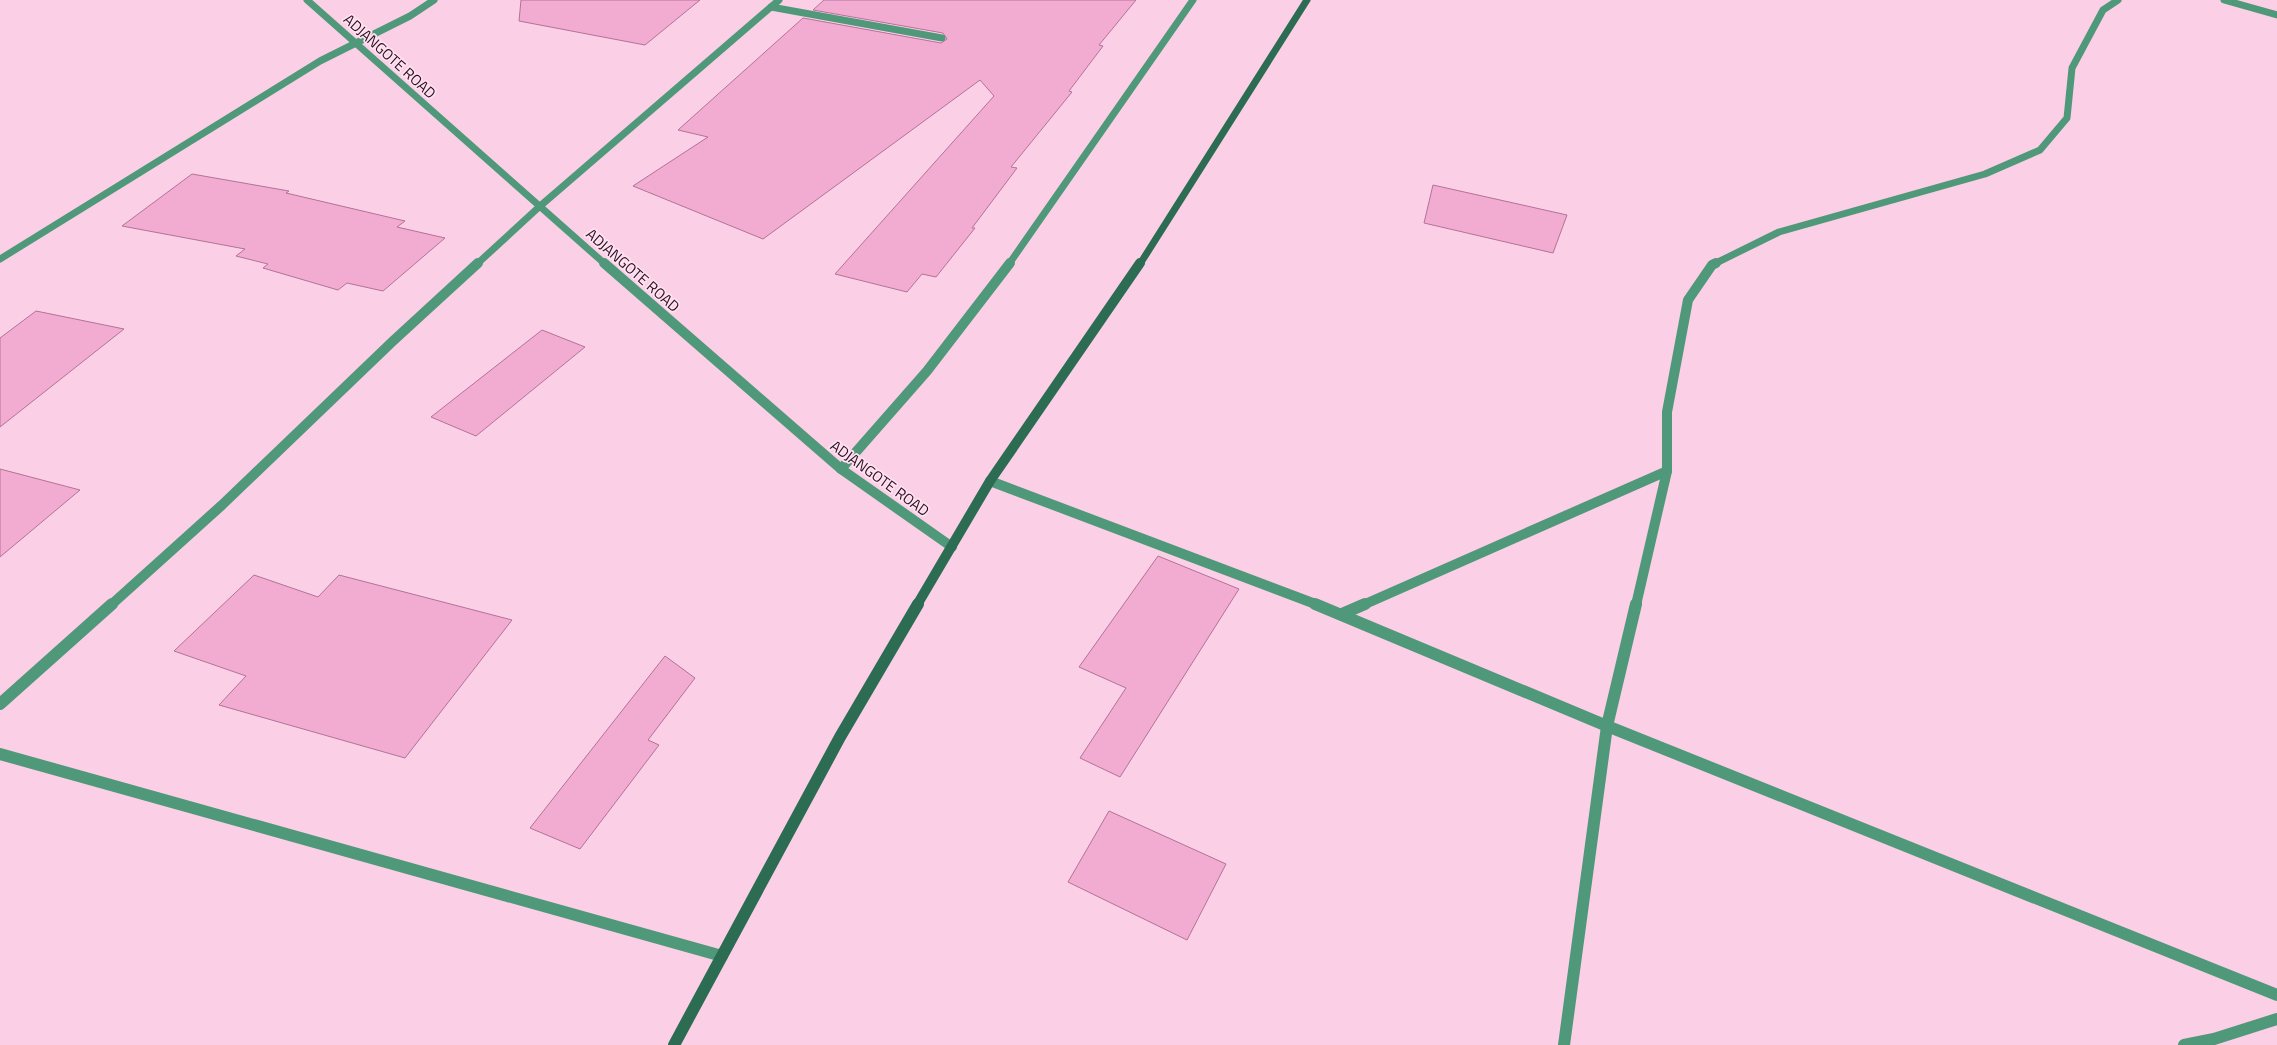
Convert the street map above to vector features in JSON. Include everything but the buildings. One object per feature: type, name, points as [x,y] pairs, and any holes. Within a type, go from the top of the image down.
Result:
[{"type":"main road","points":[[674,1045],[840,737],[990,482],[1146,255],[1307,0]]},
{"type":"street","name":"ADJANGOTE ROAD","points":[[307,0],[539,207],[841,468],[952,547]]},
{"type":"street","points":[[0,259],[307,69],[354,43],[403,19],[434,0]]},
{"type":"street","points":[[0,704],[222,505],[393,341],[539,207],[779,0]]},
{"type":"street","points":[[841,468],[927,372],[995,284],[1194,0]]},
{"type":"street","points":[[1564,1045],[1607,726],[1667,471],[1667,412],[1688,300],[1712,265],[1779,232],[1985,174],[2040,150],[2067,118],[2072,68],[2103,10],[2118,0]]},
{"type":"street","points":[[2224,0],[2277,15]]},
{"type":"street","points":[[2258,0],[2263,11]]},
{"type":"street","points":[[771,7],[942,38]]},
{"type":"street","points":[[1342,614],[1667,471]]},
{"type":"street","points":[[990,482],[1342,614],[1607,726],[2277,995]]},
{"type":"street","points":[[0,754],[722,956]]},
{"type":"street","points":[[2184,1045],[2214,1039],[2277,1019]]}]
